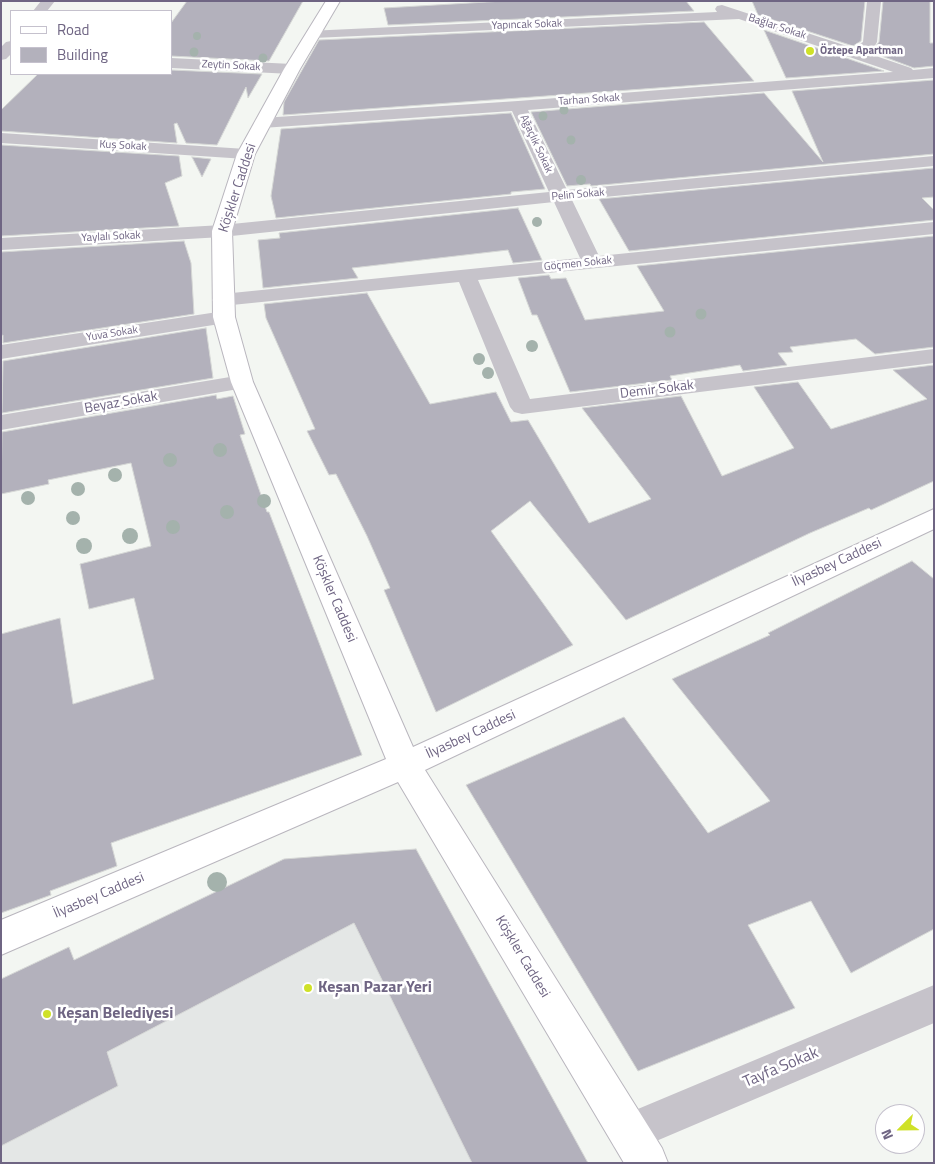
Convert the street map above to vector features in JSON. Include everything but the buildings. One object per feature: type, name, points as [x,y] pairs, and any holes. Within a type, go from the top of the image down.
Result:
[{"type":"main road","name":"Köşkler Caddesi","points":[[332,1],[292,69],[246,154],[222,231],[223,308],[242,382],[406,766],[637,1148]]},
{"type":"main road","name":"İlyasbey Caddesi","points":[[1,938],[406,766],[934,518]]},
{"type":"street","points":[[856,53],[868,46],[870,42],[874,1]]},
{"type":"street","name":"Bağlar Sokak","points":[[715,3],[740,15],[934,81]]},
{"type":"street","name":"Yapıncak Sokak","points":[[313,34],[740,15]]},
{"type":"street","name":"Zeytin Sokak","points":[[172,63],[292,69]]},
{"type":"street","name":"Tarhan Sokak","points":[[262,123],[518,106],[934,73]]},
{"type":"street","name":"Ağaçlık Sokak","points":[[518,106],[592,262]]},
{"type":"street","name":"Kuş Sokak","points":[[1,138],[246,154]]},
{"type":"street","points":[[1,153],[71,144]]},
{"type":"street","name":"Pelin Sokak","points":[[222,231],[560,196],[934,161]]},
{"type":"street","name":"Göçmen Sokak","points":[[223,308],[466,275],[934,228]]},
{"type":"street","name":"Yaylalı Sokak","points":[[1,244],[222,231]]},
{"type":"street","name":"Demir Sokak","points":[[466,275],[522,407],[934,356]]},
{"type":"street","name":"Yuva Sokak","points":[[1,352],[223,308]]},
{"type":"street","name":"Beyaz Sokak","points":[[1,423],[242,382]]},
{"type":"street","name":"Tayfa Sokak","points":[[637,1148],[934,1004]]},
{"type":"shaded area","name":"Keşan Pazar Yeri","points":[[354,923],[472,1163],[1,1163],[1,1146],[118,1086],[107,1052]]},
{"type":"place","name":"Öztepe Apartman","points":[[810,51]]},
{"type":"place","name":"Keşan Pazar Yeri","points":[[308,988]]},
{"type":"place","name":"Keşan Belediyesi","points":[[47,1014]]}]
